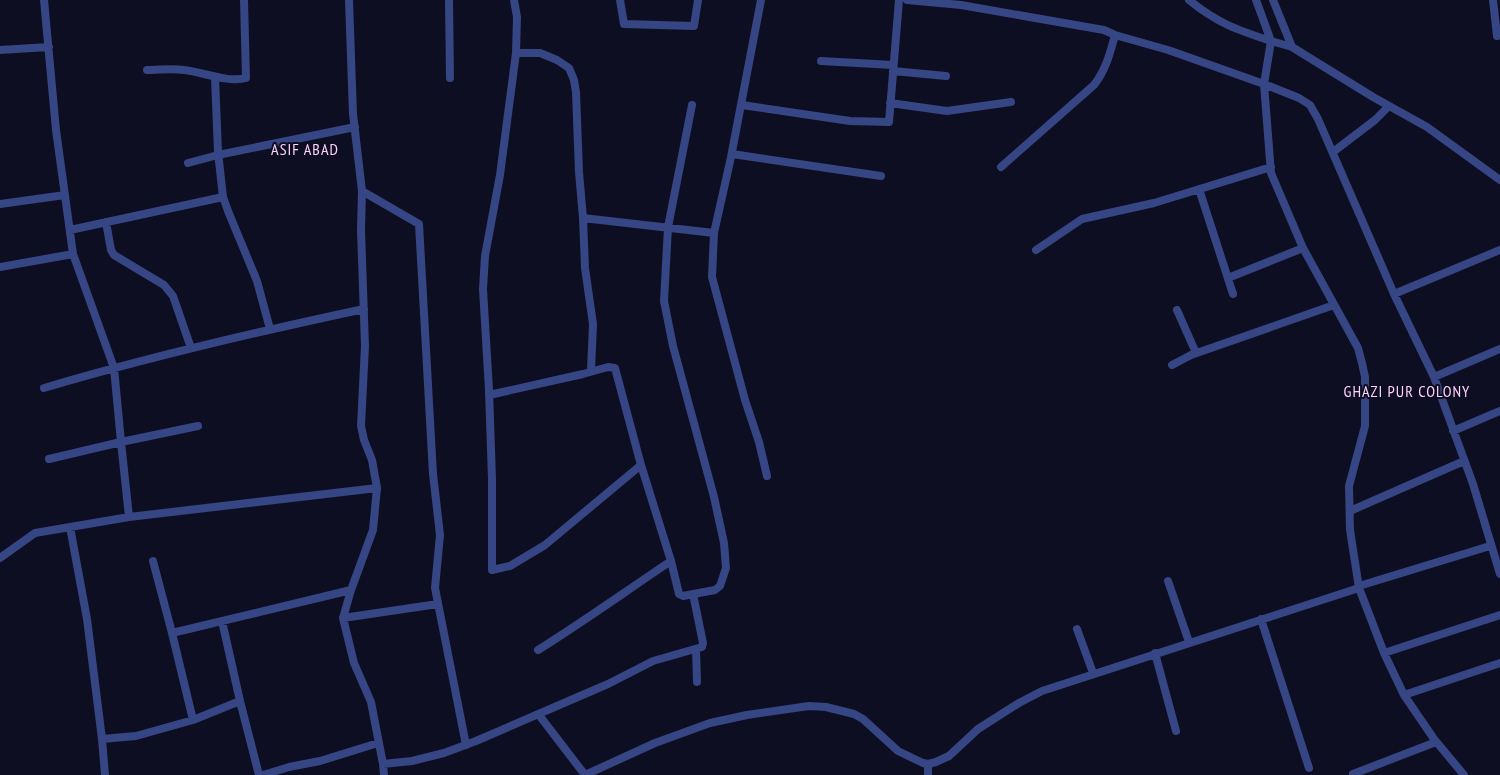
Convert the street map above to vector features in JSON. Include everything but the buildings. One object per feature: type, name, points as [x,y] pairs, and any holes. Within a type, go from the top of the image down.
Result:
[{"type":"street","points":[[44,0],[56,130],[73,254],[114,368],[129,517]]},
{"type":"street","points":[[147,70],[185,70],[215,77],[241,80],[246,78],[244,0]]},
{"type":"street","points":[[349,0],[351,68],[355,127],[362,191],[361,230],[365,346],[360,426],[372,460],[377,488],[373,530],[351,590],[343,618],[354,663],[371,702],[384,775]]},
{"type":"street","points":[[448,0],[450,78]]},
{"type":"street","points":[[514,0],[517,17],[516,53],[500,175],[486,256],[483,289],[492,479],[492,570],[510,566],[545,545],[641,465]]},
{"type":"street","points":[[620,0],[624,24],[694,26],[698,0]]},
{"type":"street","points":[[761,0],[742,105],[714,233],[712,277],[734,353],[745,400],[759,442],[767,476]]},
{"type":"street","points":[[742,105],[850,121],[889,122],[899,0]]},
{"type":"street","points":[[907,0],[961,5],[1104,30],[1115,35],[1168,50],[1264,84],[1299,98],[1310,105],[1318,118],[1394,294],[1434,377],[1473,484],[1494,549],[1500,574]]},
{"type":"street","points":[[1189,0],[1217,20],[1240,31],[1292,47],[1389,106],[1427,127],[1500,180]]},
{"type":"street","points":[[1256,0],[1271,41],[1264,84],[1271,173],[1303,248],[1358,348],[1365,377],[1365,426],[1349,486],[1350,530],[1359,587],[1384,653],[1404,695],[1436,742],[1464,775]]},
{"type":"street","points":[[1273,0],[1292,47]]},
{"type":"street","points":[[1493,0],[1497,36]]},
{"type":"street","points":[[1001,167],[1094,85],[1101,77],[1107,65],[1115,35]]},
{"type":"street","points":[[0,50],[49,47]]},
{"type":"street","points":[[516,53],[540,53],[557,60],[569,68],[574,80],[576,92],[585,268],[593,324],[591,371]]},
{"type":"street","points":[[822,61],[893,68],[946,76]]},
{"type":"street","points":[[215,77],[218,155],[223,196],[257,281],[270,329]]},
{"type":"street","points":[[890,103],[947,111],[1011,102]]},
{"type":"street","points":[[489,395],[608,367],[615,368],[641,465],[671,562],[679,594],[683,596],[715,590],[720,586],[726,568],[724,543],[714,497],[673,346],[664,302],[668,227],[692,105]]},
{"type":"street","points":[[1333,152],[1375,120],[1389,106]]},
{"type":"street","points":[[188,163],[218,155],[355,127]]},
{"type":"street","points":[[732,154],[881,176]]},
{"type":"street","points":[[1036,250],[1082,219],[1154,203],[1271,167]]},
{"type":"street","points":[[1199,189],[1233,294]]},
{"type":"street","points":[[362,191],[419,224],[433,474],[440,535],[434,588],[466,745]]},
{"type":"street","points":[[0,204],[65,195]]},
{"type":"street","points":[[70,230],[223,196]]},
{"type":"street","points":[[583,218],[714,233]]},
{"type":"street","points":[[106,222],[111,250],[114,255],[164,286],[173,296],[191,348]]},
{"type":"street","points":[[1228,278],[1303,248]]},
{"type":"street","points":[[1394,294],[1500,250]]},
{"type":"street","points":[[0,267],[73,254]]},
{"type":"street","points":[[1172,365],[1196,354],[1334,304]]},
{"type":"street","points":[[44,388],[191,348],[364,309]]},
{"type":"street","points":[[1177,310],[1196,354]]},
{"type":"street","points":[[1434,377],[1500,349]]},
{"type":"street","points":[[1453,431],[1500,411]]},
{"type":"street","points":[[49,458],[198,426]]},
{"type":"street","points":[[1350,511],[1464,461]]},
{"type":"street","points":[[0,558],[35,533],[129,517],[377,488]]},
{"type":"street","points":[[70,527],[87,619],[105,775]]},
{"type":"street","points":[[539,715],[586,775],[655,742],[710,723],[746,715],[809,706],[826,707],[854,714],[862,719],[898,751],[914,760],[928,764],[949,756],[978,729],[1018,703],[1042,691],[1093,673],[1359,587],[1494,549]]},
{"type":"street","points":[[153,561],[193,720]]},
{"type":"street","points":[[538,650],[575,627],[621,594],[671,562]]},
{"type":"street","points":[[1168,581],[1189,642]]},
{"type":"street","points":[[172,633],[351,590]]},
{"type":"street","points":[[383,764],[412,761],[444,753],[466,745],[539,715],[608,684],[653,661],[702,647],[703,643],[693,594]]},
{"type":"street","points":[[343,618],[438,604]]},
{"type":"street","points":[[1384,653],[1500,616]]},
{"type":"street","points":[[1261,619],[1309,768]]},
{"type":"street","points":[[222,621],[259,775]]},
{"type":"street","points":[[1077,629],[1093,673]]},
{"type":"street","points":[[696,649],[696,682]]},
{"type":"street","points":[[1155,653],[1176,731]]},
{"type":"street","points":[[1404,695],[1500,663]]},
{"type":"street","points":[[102,739],[136,736],[193,720],[240,701]]},
{"type":"street","points":[[1353,774],[1436,742]]},
{"type":"street","points":[[263,775],[290,767],[320,761],[378,743]]},
{"type":"street","points":[[928,764],[928,775]]},
{"type":"district","name":"ASIF ABAD","points":[[305,149]]},
{"type":"district","name":"GHAZI PUR COLONY","points":[[1407,391]]}]
